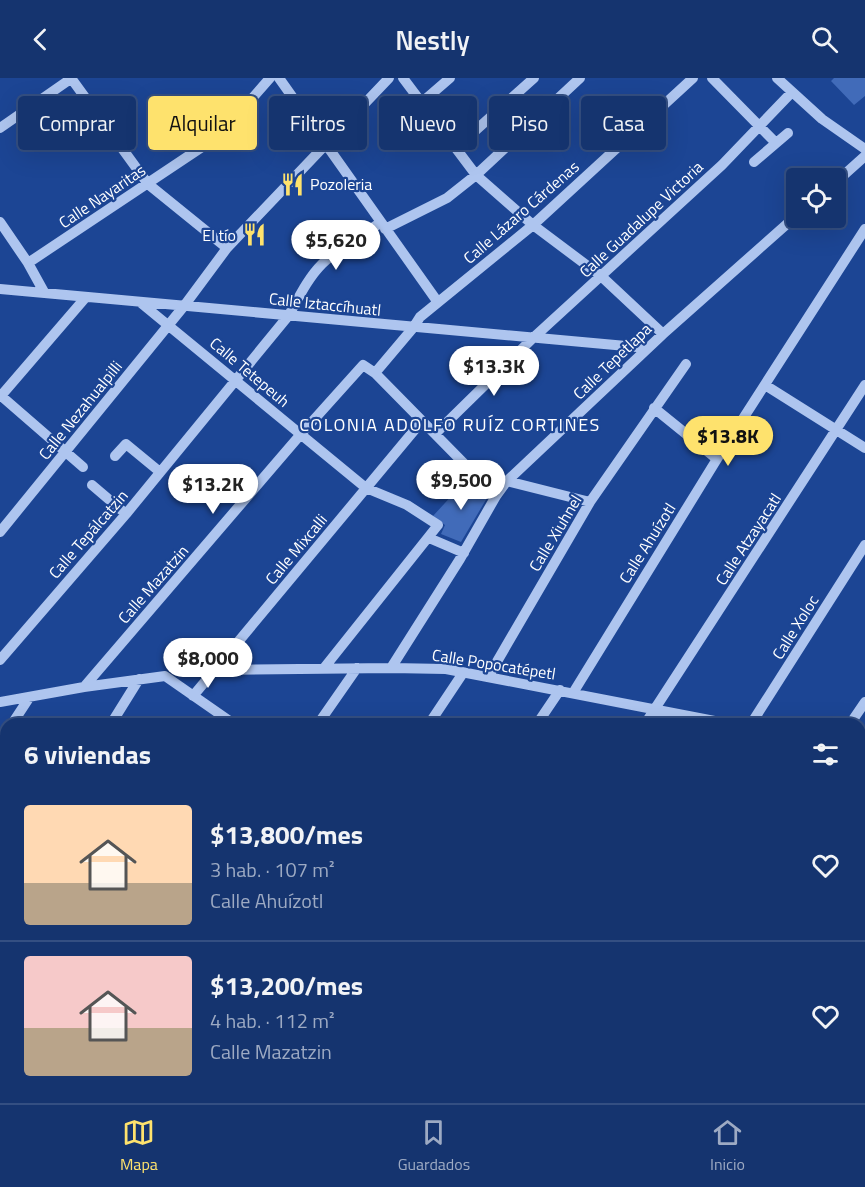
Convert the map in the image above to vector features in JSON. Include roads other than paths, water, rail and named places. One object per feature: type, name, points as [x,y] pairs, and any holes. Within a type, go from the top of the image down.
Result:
[{"type":"street","points":[[0,128],[71,78],[148,184],[227,248]]},
{"type":"street","name":"Calle Nayaritas","points":[[28,263],[220,135],[270,78]]},
{"type":"street","points":[[279,78],[292,96]]},
{"type":"street","name":"Calle Nezahualpilli","points":[[367,101],[389,78]]},
{"type":"street","points":[[403,78],[417,96]]},
{"type":"street","points":[[430,96],[450,78]]},
{"type":"street","points":[[477,129],[534,78]]},
{"type":"street","name":"Calle Tepálcatzin","points":[[0,660],[126,514],[289,315],[309,280],[322,264],[338,251],[383,226],[447,198],[476,175],[580,78]]},
{"type":"street","name":"Calle Lázaro Cárdenas","points":[[375,373],[420,317],[437,301],[533,225],[693,78]]},
{"type":"street","points":[[712,78],[776,143]]},
{"type":"street","points":[[777,78],[822,119],[865,149]]},
{"type":"street","name":"Calle Guadalupe Victoria","points":[[532,339],[722,165],[792,92]]},
{"type":"street","points":[[754,162],[788,133]]},
{"type":"street","name":"Calle Nezahualpilli","points":[[0,532],[184,306],[227,248],[320,150]]},
{"type":"street","points":[[330,150],[437,301]]},
{"type":"street","points":[[457,150],[476,175],[533,225],[601,276],[663,334]]},
{"type":"street","points":[[846,173],[865,156]]},
{"type":"street","points":[[0,222],[28,263],[44,292]]},
{"type":"street","name":"Calle Tepetlapa","points":[[391,668],[507,481],[663,334],[786,225]]},
{"type":"street","name":"Calle Ahuízotl","points":[[573,693],[717,459],[865,229]]},
{"type":"street","name":"Calle Iztaccíhuatl","points":[[0,289],[648,348]]},
{"type":"street","points":[[83,466],[0,396],[86,297]]},
{"type":"street","name":"Calle Tetepeuh","points":[[141,303],[366,488],[407,505],[438,525],[429,538]]},
{"type":"street","points":[[435,434],[532,339]]},
{"type":"street","name":"Calle Xiuhnel","points":[[488,676],[590,502],[686,364]]},
{"type":"street","name":"Calle Mazatzin","points":[[84,687],[363,365],[375,373]]},
{"type":"street","points":[[375,373],[496,496]]},
{"type":"street","points":[[765,385],[865,448]]},
{"type":"street","name":"Calle Atzayacatl","points":[[649,718],[865,385]]},
{"type":"street","points":[[654,408],[717,459]]},
{"type":"street","name":"Calle Mixcalli","points":[[193,696],[422,421]]},
{"type":"street","points":[[115,456],[126,444],[160,472]]},
{"type":"street","points":[[507,481],[590,502]]},
{"type":"street","points":[[92,485],[126,514]]},
{"type":"street","points":[[324,668],[429,538],[464,553]]},
{"type":"street","name":"Calle Xoloc","points":[[755,718],[865,544]]},
{"type":"street","points":[[322,718],[357,668]]},
{"type":"street","name":"Calle Popocatépetl","points":[[215,670],[446,669],[698,718]]},
{"type":"street","points":[[433,718],[463,673]]},
{"type":"street","points":[[0,702],[165,676],[193,696],[215,718]]},
{"type":"street","points":[[115,718],[140,679]]},
{"type":"street","points":[[541,718],[561,690]]},
{"type":"street","points":[[16,718],[29,698]]},
{"type":"street","points":[[854,718],[865,702]]},
{"type":"street","points":[[655,710],[661,718]]},
{"type":"place","name":"Pozoleria","points":[[292,184]]},
{"type":"place","name":"El tío","points":[[254,235]]},
{"type":"district","name":"COLONIA ADOLFO RUÍZ CORTINES","points":[[450,425]]}]
